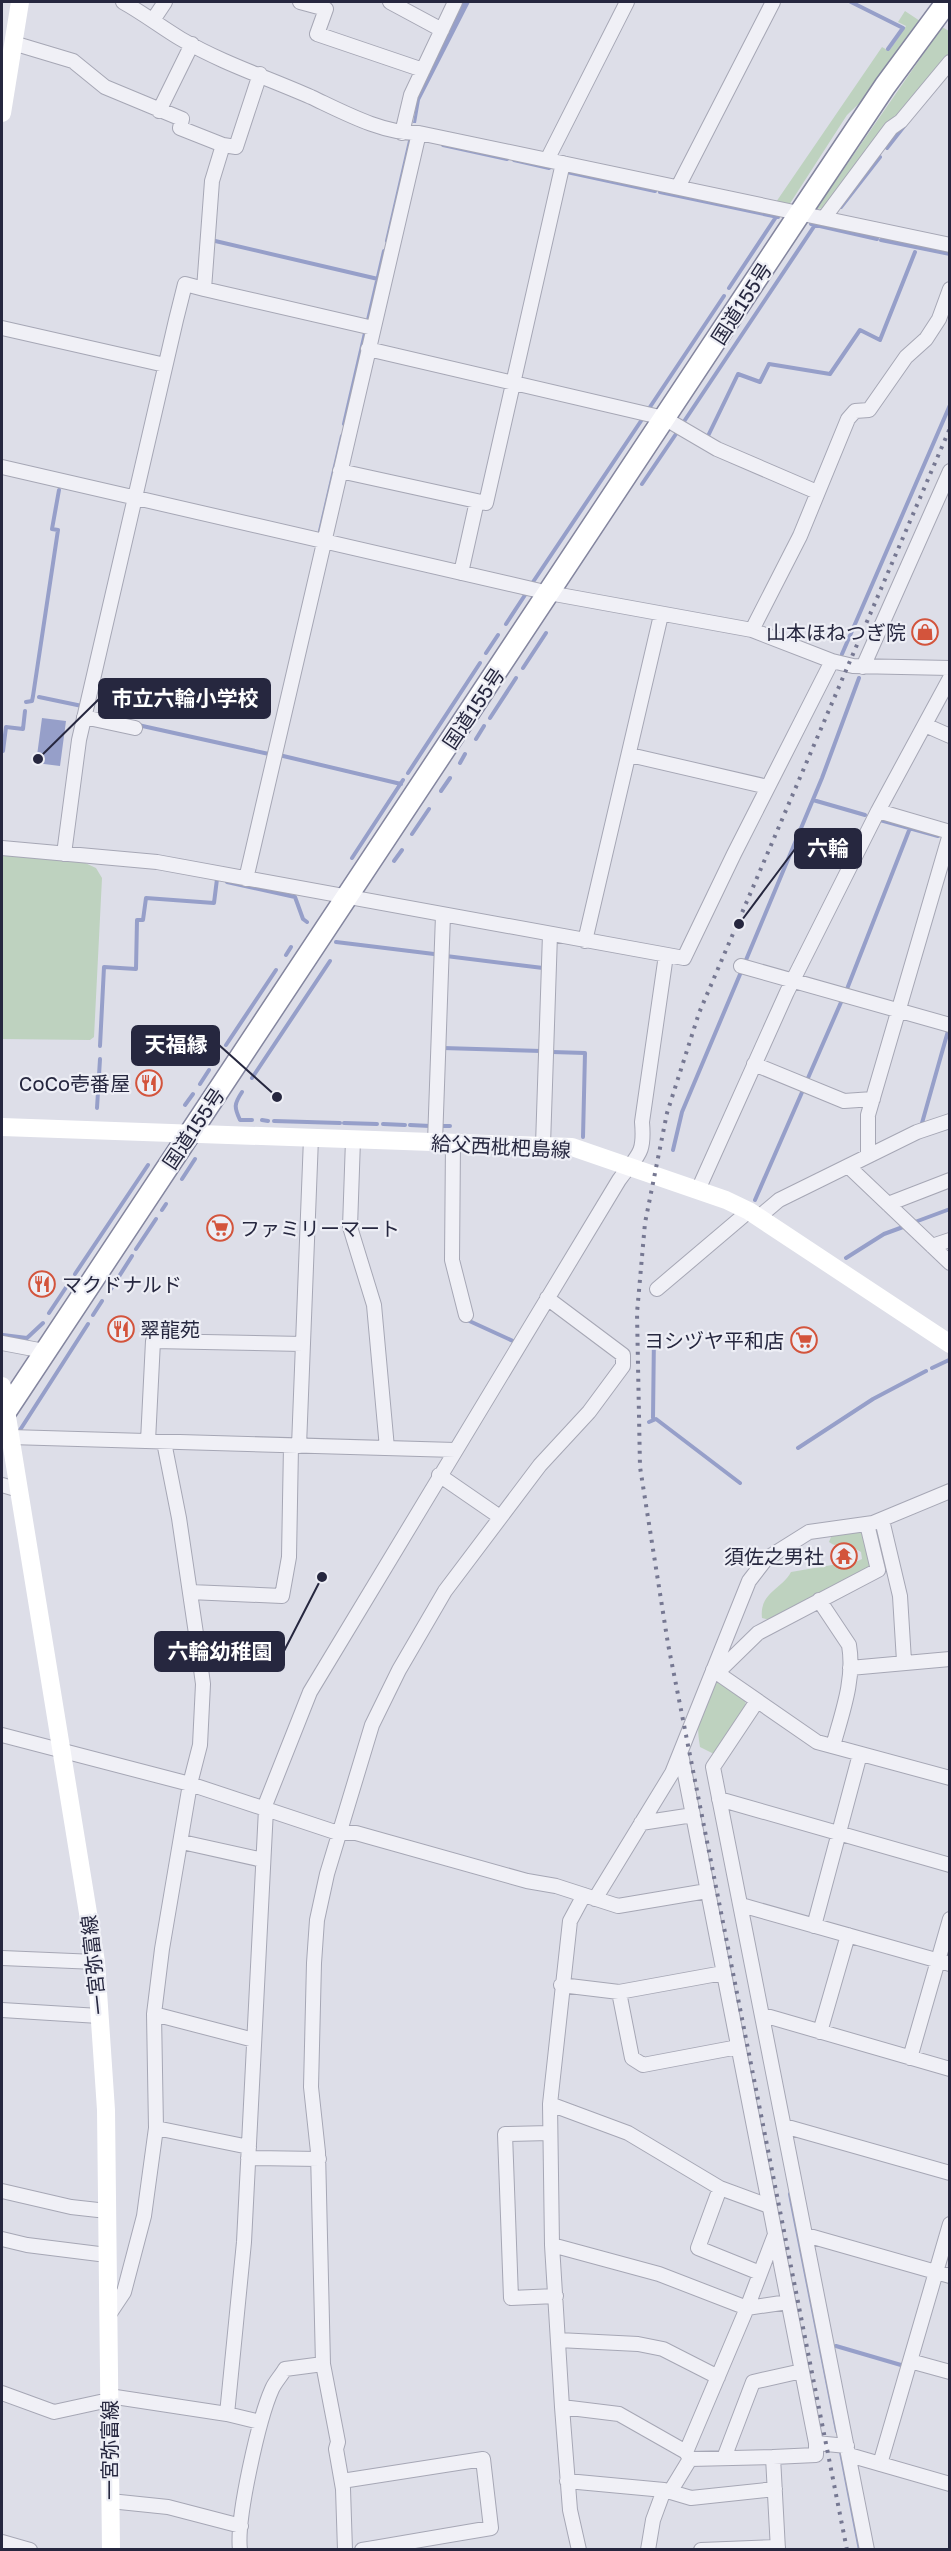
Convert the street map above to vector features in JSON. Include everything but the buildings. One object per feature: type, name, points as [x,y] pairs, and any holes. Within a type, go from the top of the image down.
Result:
[{"type":"highway","name":"国道155号","points":[[4,1413],[800,213],[885,86],[947,2]]},
{"type":"main road","points":[[2,113],[4,76],[13,43],[20,2]]},
{"type":"main road","name":"給父西枇杷島線","points":[[2,1127],[572,1147],[698,1190],[754,1214],[950,1344]]},
{"type":"main road","name":"一宮弥富線","points":[[2,1386],[4,1413],[10,1437],[10,1487],[64,1754],[96,1962],[106,2110],[111,2550]]},
{"type":"street","points":[[123,2],[192,44],[328,106],[402,133],[418,133],[950,245]]},
{"type":"street","points":[[153,20],[165,2]]},
{"type":"street","points":[[300,2],[308,2],[326,9],[317,34],[423,70]]},
{"type":"street","points":[[390,2],[442,30]]},
{"type":"street","points":[[402,133],[411,95],[455,2]]},
{"type":"street","points":[[547,160],[627,2]]},
{"type":"street","points":[[678,187],[773,2]]},
{"type":"street","points":[[13,43],[73,61],[105,87],[182,119],[180,128],[223,146],[236,147],[260,74]]},
{"type":"street","points":[[159,111],[192,44]]},
{"type":"street","points":[[824,218],[891,128],[901,121],[950,62]]},
{"type":"street","points":[[246,879],[418,133]]},
{"type":"street","points":[[204,289],[212,181],[223,146]]},
{"type":"street","points":[[340,471],[486,503],[563,163]]},
{"type":"street","points":[[64,854],[84,717],[185,284],[373,328]]},
{"type":"street","points":[[752,630],[800,536],[848,419],[855,411],[869,410],[906,357],[926,339],[939,319],[950,289]]},
{"type":"street","points":[[2,328],[165,365]]},
{"type":"street","points":[[368,349],[664,418],[717,449],[817,492]]},
{"type":"street","points":[[2,467],[461,573],[661,615],[752,630],[832,661],[863,667],[950,668]]},
{"type":"street","points":[[863,667],[950,471]]},
{"type":"street","points":[[461,573],[477,501]]},
{"type":"street","points":[[585,941],[661,615]]},
{"type":"street","points":[[2,848],[157,862],[684,958],[832,661]]},
{"type":"street","points":[[698,1190],[793,980],[878,811],[950,678]]},
{"type":"street","points":[[84,717],[135,728]]},
{"type":"street","points":[[925,724],[950,736]]},
{"type":"street","points":[[630,755],[768,787]]},
{"type":"street","points":[[868,1155],[868,1115],[950,833],[878,811]]},
{"type":"street","points":[[435,1142],[443,915]]},
{"type":"street","points":[[543,1145],[550,934]]},
{"type":"street","points":[[227,2414],[244,2242],[265,1809],[310,1692],[547,1298],[629,1166],[641,1154],[644,1141],[642,1122],[666,955]]},
{"type":"street","points":[[741,966],[950,1024]]},
{"type":"street","points":[[754,1064],[844,1101],[873,1099]]},
{"type":"street","points":[[657,1289],[754,1214],[868,1155],[917,1132],[950,1121]]},
{"type":"street","points":[[190,1592],[282,1596],[289,1557],[303,1344],[311,1138]]},
{"type":"street","points":[[352,1140],[350,1227],[374,1305],[387,1448]]},
{"type":"street","points":[[453,1143],[452,1260],[466,1315]]},
{"type":"street","points":[[848,1166],[950,1263]]},
{"type":"street","points":[[888,1204],[950,1180]]},
{"type":"street","points":[[932,1246],[950,1240]]},
{"type":"street","points":[[345,2550],[342,2481],[336,2449],[338,2442],[322,2364],[319,2159],[311,2087],[313,1975],[317,1920],[338,1833],[372,1725],[399,1670],[445,1592],[500,1516],[540,1465],[589,1412],[623,1366],[623,1355],[547,1298]]},
{"type":"street","points":[[148,1442],[153,1341],[303,1344]]},
{"type":"street","points":[[2,1343],[44,1352]]},
{"type":"street","points":[[10,1437],[455,1450]]},
{"type":"street","points":[[108,2316],[124,2292],[144,2216],[156,2128],[154,2014],[162,1950],[190,1784],[200,1745],[202,1684],[179,1518],[164,1442]]},
{"type":"street","points":[[439,1475],[500,1516]]},
{"type":"street","points":[[562,2407],[619,2414],[688,2455],[724,2458],[816,2455],[816,2443],[707,1891],[681,1745],[696,1718],[699,1701],[715,1672],[749,1581],[766,1559],[809,1532],[882,1520],[950,1491]]},
{"type":"street","points":[[882,1520],[900,1596],[904,1661]]},
{"type":"street","points":[[715,1672],[758,1633],[878,1570],[867,1524]]},
{"type":"street","points":[[819,1600],[849,1645],[850,1684],[833,1746]]},
{"type":"street","points":[[850,1668],[904,1661],[950,1659]]},
{"type":"street","points":[[715,1672],[817,1742],[950,1778]]},
{"type":"street","points":[[757,1701],[713,1767],[867,2550]]},
{"type":"street","points":[[2,1736],[64,1754],[190,1784],[338,1833],[356,1833],[618,1906],[707,1891]]},
{"type":"street","points":[[579,2550],[570,2510],[558,2340],[550,2296],[552,2245],[544,2133],[550,2104],[561,1985],[570,1921],[590,1897],[641,1823],[681,1754]]},
{"type":"street","points":[[814,1926],[860,1754]]},
{"type":"street","points":[[719,1798],[950,1865]]},
{"type":"street","points":[[641,1823],[693,1815]]},
{"type":"street","points":[[182,1842],[262,1860]]},
{"type":"street","points":[[741,1905],[944,1962]]},
{"type":"street","points":[[910,2058],[944,1962],[950,1919]]},
{"type":"street","points":[[820,2032],[848,1935]]},
{"type":"street","points":[[2,1958],[96,1962]]},
{"type":"street","points":[[561,1985],[620,1992],[723,1973]]},
{"type":"street","points":[[620,1992],[632,2058],[643,2065],[738,2047]]},
{"type":"street","points":[[2,2010],[99,2016]]},
{"type":"street","points":[[154,2014],[254,2040]]},
{"type":"street","points":[[763,2015],[950,2069]]},
{"type":"street","points":[[550,2104],[628,2133],[720,2188],[769,2206]]},
{"type":"street","points":[[784,2126],[950,2173]]},
{"type":"street","points":[[156,2128],[248,2152],[319,2159]]},
{"type":"street","points":[[544,2133],[505,2134],[511,2298],[550,2296]]},
{"type":"street","points":[[720,2188],[698,2248],[760,2272]]},
{"type":"street","points":[[2,2191],[71,2207],[107,2211]]},
{"type":"street","points":[[880,2464],[950,2224]]},
{"type":"street","points":[[648,2550],[653,2520],[688,2455],[774,2235]]},
{"type":"street","points":[[806,2235],[950,2276]]},
{"type":"street","points":[[2,2239],[27,2246],[107,2255]]},
{"type":"street","points":[[552,2245],[659,2274],[747,2308],[788,2302]]},
{"type":"street","points":[[558,2340],[638,2344],[663,2349],[718,2377]]},
{"type":"street","points":[[910,2361],[950,2372]]},
{"type":"street","points":[[240,2550],[241,2526],[260,2422],[272,2388],[285,2369],[322,2364]]},
{"type":"street","points":[[724,2458],[753,2382],[802,2371]]},
{"type":"street","points":[[2,2394],[54,2412],[109,2398],[227,2414],[260,2422]]},
{"type":"street","points":[[816,2443],[950,2484]]},
{"type":"street","points":[[701,2550],[778,2548],[773,2457]]},
{"type":"street","points":[[342,2481],[483,2459],[491,2528],[405,2546],[362,2550]]},
{"type":"street","points":[[567,2481],[667,2491],[691,2498],[775,2489]]},
{"type":"street","points":[[110,2500],[168,2507],[241,2526]]},
{"type":"street","points":[[2,2542],[30,2550]]},
{"type":"green space","points":[[905,11],[920,21],[871,92],[847,115],[789,205],[774,205],[882,47],[889,51],[906,26],[898,22]]},
{"type":"green space","points":[[942,27],[949,31],[949,55],[899,118],[887,124],[835,192],[827,208],[816,209]]},
{"type":"green space","points":[[2,855],[83,862],[96,868],[102,878],[94,1037],[90,1040],[2,1039]]},
{"type":"green space","points":[[864,1530],[873,1568],[770,1620],[762,1618],[762,1610],[767,1597],[791,1572],[832,1565],[849,1565],[862,1559],[861,1552],[829,1542],[833,1532]]},
{"type":"green space","points":[[721,1682],[745,1700],[746,1706],[714,1754],[700,1747],[698,1728],[702,1706],[715,1683]]},
{"type":"water","points":[[463,2],[470,2],[420,100],[416,123],[413,123],[417,99]]},
{"type":"water","points":[[42,718],[66,721],[60,766],[36,763]]},
{"type":"waterway","points":[[851,2],[903,28],[888,49]]},
{"type":"waterway","points":[[887,148],[905,125]]},
{"type":"waterway","points":[[387,241],[410,141]]},
{"type":"waterway","points":[[443,145],[507,159]]},
{"type":"waterway","points":[[841,207],[880,157]]},
{"type":"waterway","points":[[514,160],[549,168]]},
{"type":"waterway","points":[[567,172],[655,191]]},
{"type":"waterway","points":[[660,192],[778,217]]},
{"type":"waterway","points":[[729,288],[776,217]]},
{"type":"waterway","points":[[811,224],[877,239]]},
{"type":"waterway","points":[[683,423],[815,225]]},
{"type":"waterway","points":[[211,240],[378,279]]},
{"type":"waterway","points":[[881,240],[950,254]]},
{"type":"waterway","points":[[368,320],[384,251]]},
{"type":"waterway","points":[[707,438],[738,374],[760,382],[769,364],[830,374],[860,330],[880,340],[915,252]]},
{"type":"waterway","points":[[650,407],[724,296]]},
{"type":"waterway","points":[[344,424],[365,333]]},
{"type":"waterway","points":[[842,654],[950,405]]},
{"type":"waterway","points":[[533,582],[641,421]]},
{"type":"waterway","points":[[642,484],[678,431]]},
{"type":"waterway","points":[[320,531],[342,436]]},
{"type":"waterway","points":[[26,702],[32,701],[33,696],[58,530],[52,529],[59,490]]},
{"type":"waterway","points":[[506,624],[525,595]]},
{"type":"waterway","points":[[523,668],[546,633]]},
{"type":"waterway","points":[[486,653],[498,635]]},
{"type":"waterway","points":[[408,773],[480,663]]},
{"type":"waterway","points":[[490,718],[516,678]]},
{"type":"waterway","points":[[746,960],[822,778],[859,678]]},
{"type":"waterway","points":[[39,697],[82,706]]},
{"type":"waterway","points":[[3,751],[6,727],[23,729],[25,711]]},
{"type":"waterway","points":[[138,725],[269,754]]},
{"type":"waterway","points":[[476,739],[484,726]]},
{"type":"waterway","points":[[460,763],[465,754]]},
{"type":"waterway","points":[[279,755],[401,784]]},
{"type":"waterway","points":[[441,791],[450,778]]},
{"type":"waterway","points":[[352,858],[403,780]]},
{"type":"waterway","points":[[813,800],[865,815]]},
{"type":"waterway","points":[[412,834],[429,809]]},
{"type":"waterway","points":[[880,820],[938,836]]},
{"type":"waterway","points":[[847,989],[910,828]]},
{"type":"waterway","points":[[394,861],[402,850]]},
{"type":"waterway","points":[[100,1046],[104,967],[136,969],[137,920],[143,920],[146,898],[214,903],[217,879]]},
{"type":"waterway","points":[[227,882],[295,897],[303,919],[307,922]]},
{"type":"waterway","points":[[336,942],[434,954]]},
{"type":"waterway","points":[[286,955],[291,947]]},
{"type":"waterway","points":[[446,956],[543,968]]},
{"type":"waterway","points":[[252,1078],[330,961]]},
{"type":"waterway","points":[[226,1045],[276,970]]},
{"type":"waterway","points":[[673,1150],[682,1112],[741,972]]},
{"type":"waterway","points":[[808,1078],[842,1000]]},
{"type":"waterway","points":[[922,1123],[948,1031]]},
{"type":"waterway","points":[[443,1048],[541,1051]]},
{"type":"waterway","points":[[552,1052],[585,1053],[583,1137]]},
{"type":"waterway","points":[[97,1108],[100,1059]]},
{"type":"waterway","points":[[200,1084],[209,1070]]},
{"type":"waterway","points":[[755,1200],[803,1090]]},
{"type":"waterway","points":[[242,1092],[236,1103],[237,1112],[240,1120],[252,1120]]},
{"type":"waterway","points":[[185,1105],[193,1094]]},
{"type":"waterway","points":[[262,1120],[268,1121]]},
{"type":"waterway","points":[[274,1121],[340,1123]]},
{"type":"waterway","points":[[344,1123],[377,1124]]},
{"type":"waterway","points":[[383,1124],[405,1125]]},
{"type":"waterway","points":[[410,1125],[430,1126]]},
{"type":"waterway","points":[[442,1126],[450,1126]]},
{"type":"waterway","points":[[182,1179],[195,1159]]},
{"type":"waterway","points":[[75,1274],[148,1165]]},
{"type":"waterway","points":[[162,1210],[166,1204]]},
{"type":"waterway","points":[[915,1222],[950,1209]]},
{"type":"waterway","points":[[136,1249],[156,1219]]},
{"type":"waterway","points":[[846,1258],[884,1234],[903,1227]]},
{"type":"waterway","points":[[111,1289],[132,1256]]},
{"type":"waterway","points":[[49,1313],[67,1286]]},
{"type":"waterway","points":[[93,1315],[102,1301]]},
{"type":"waterway","points":[[465,1319],[513,1341]]},
{"type":"waterway","points":[[3,1335],[27,1338],[43,1323]]},
{"type":"waterway","points":[[20,1430],[88,1324]]},
{"type":"waterway","points":[[653,1418],[654,1334]]},
{"type":"waterway","points":[[932,1368],[949,1360]]},
{"type":"waterway","points":[[798,1448],[873,1399],[926,1371]]},
{"type":"waterway","points":[[649,1422],[656,1419],[740,1483]]},
{"type":"waterway","points":[[790,2194],[837,2431]]},
{"type":"waterway","points":[[836,2346],[901,2365]]},
{"type":"waterway","points":[[841,2452],[860,2550]]},
{"type":"railway","points":[[847,2550],[668,1644],[640,1467],[637,1313],[645,1223],[667,1113],[699,1013],[950,428]]},
{"type":"place","name":"山本ほねつぎ院","points":[[925,632]]},
{"type":"place","name":"市立六輪小学校","points":[[38,759]]},
{"type":"place","name":"六輪","points":[[739,924]]},
{"type":"place","name":"CoCo壱番屋","points":[[149,1083]]},
{"type":"place","name":"天福縁","points":[[277,1097]]},
{"type":"place","name":"ファミリーマート","points":[[220,1228]]},
{"type":"place","name":"マクドナルド","points":[[42,1284]]},
{"type":"place","name":"翠龍苑","points":[[121,1329]]},
{"type":"place","name":"ヨシヅヤ平和店","points":[[804,1340]]},
{"type":"place","name":"須佐之男社","points":[[844,1556]]},
{"type":"place","name":"六輪幼稚園","points":[[322,1577]]}]
